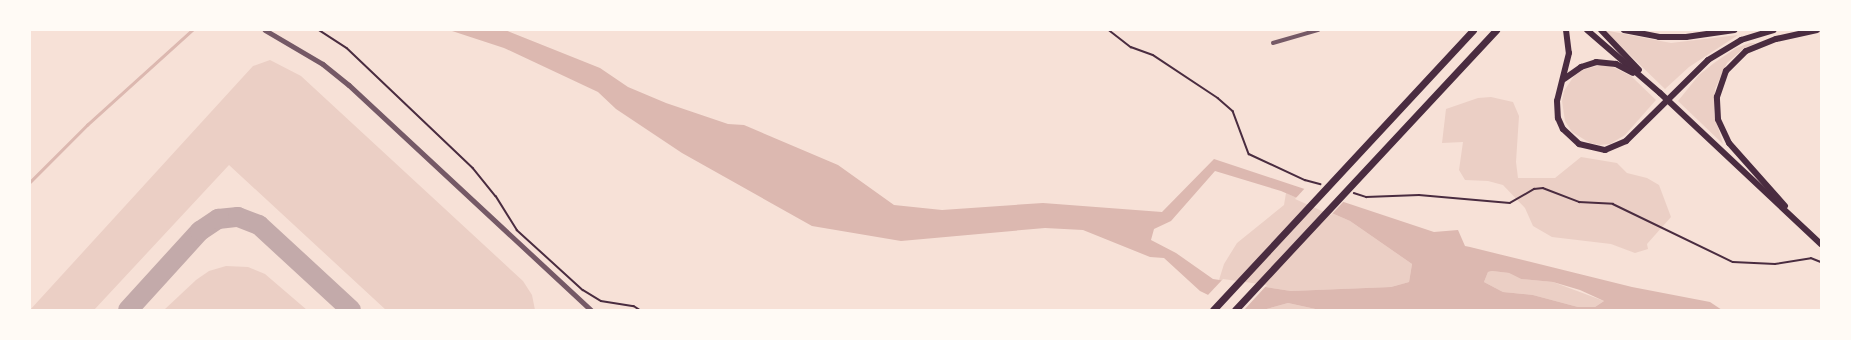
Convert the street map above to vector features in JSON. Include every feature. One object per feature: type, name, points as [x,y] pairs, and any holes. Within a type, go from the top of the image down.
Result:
[{"type":"highway","points":[[1213,310],[1473,30]]},
{"type":"highway","points":[[1235,310],[1496,30]]},
{"type":"highway","points":[[1566,30],[1569,53],[1564,79],[1557,101],[1558,118],[1570,138],[1586,147],[1605,150],[1616,147],[1626,141],[1658,110],[1691,74],[1724,49],[1741,40],[1774,30]]},
{"type":"highway","points":[[1588,30],[1660,93],[1821,244]]},
{"type":"highway","points":[[1601,30],[1660,93]]},
{"type":"highway","points":[[1624,30],[1659,37],[1686,37],[1734,30]]},
{"type":"highway","points":[[1791,216],[1778,195],[1738,156],[1729,143],[1718,119],[1717,97],[1726,71],[1746,51],[1776,39],[1817,30]]},
{"type":"highway","points":[[1564,79],[1580,67],[1607,62],[1626,69],[1660,93]]},
{"type":"street","points":[[265,30],[323,64],[349,85],[591,310]]},
{"type":"street","points":[[1274,43],[1318,30]]},
{"type":"path","points":[[319,30],[347,48],[473,168],[496,196],[517,230],[583,290],[601,301],[634,306],[640,310]]},
{"type":"path","points":[[1110,30],[1131,47],[1153,55],[1218,98],[1233,111],[1249,154],[1305,180],[1320,184]]},
{"type":"path","points":[[1351,192],[1366,196],[1419,195],[1510,203],[1534,189],[1543,188],[1579,202],[1613,204],[1733,262],[1775,264],[1811,258],[1821,262]]},
{"type":"path","points":[[1144,310],[1158,310]]},
{"type":"shaded area","points":[[449,30],[505,30],[600,68],[628,87],[666,103],[728,124],[744,125],[838,165],[894,205],[942,210],[1043,203],[1162,212],[1214,159],[1434,232],[1458,230],[1465,246],[1632,287],[1710,302],[1722,310],[1320,310],[1288,303],[1263,310],[1239,310],[1200,291],[1164,258],[1150,257],[1083,230],[1045,228],[901,241],[812,226],[682,153],[616,109],[598,92],[504,48]],"holes":[[[1215,171],[1281,191],[1350,221],[1412,264],[1409,282],[1391,287],[1291,291],[1213,279],[1176,253],[1151,240],[1154,229],[1171,221]],[[1488,272],[1509,273],[1521,279],[1553,282],[1580,290],[1604,301],[1595,307],[1578,307],[1533,295],[1503,292],[1484,282]]]},
{"type":"shaded area","points":[[1604,30],[1671,43],[1738,35],[1689,67],[1665,89]]},
{"type":"shaded area","points":[[1750,43],[1756,43],[1743,49],[1727,63],[1715,89],[1714,114],[1723,144],[1678,101],[1699,75],[1736,48]]},
{"type":"shaded area","points":[[270,60],[301,76],[523,281],[532,295],[535,310],[386,310],[229,165],[94,310],[30,310],[253,66]]},
{"type":"shaded area","points":[[1601,65],[1611,66],[1631,76],[1656,100],[1625,135],[1610,144],[1600,145],[1590,143],[1572,132],[1565,121],[1562,101],[1564,91],[1574,76],[1582,70]]},
{"type":"shaded area","points":[[1491,97],[1513,102],[1519,116],[1516,162],[1518,178],[1555,178],[1581,157],[1617,163],[1627,173],[1647,178],[1659,185],[1671,217],[1647,244],[1648,249],[1635,253],[1611,244],[1552,237],[1533,226],[1525,208],[1503,185],[1488,181],[1465,180],[1459,170],[1463,142],[1442,143],[1446,109],[1478,98]]},
{"type":"shaded area","points":[[1286,193],[1350,221],[1412,264],[1409,282],[1391,287],[1291,291],[1219,280],[1224,264],[1237,243],[1284,205]]},
{"type":"shaded area","points":[[226,266],[248,267],[265,274],[307,310],[164,310],[196,280],[209,271]]},
{"type":"shaded area","points":[[1488,272],[1509,273],[1521,279],[1553,282],[1604,301],[1595,307],[1578,307],[1533,295],[1503,292],[1484,282]]},
{"type":"shaded area","points":[[1288,303],[1320,310],[1263,310]]},
{"type":"pier","points":[[1306,187],[1345,200],[1331,215],[1295,199]]},
{"type":"pier","points":[[1223,279],[1267,285],[1244,310],[1235,310],[1207,296]]},
{"type":"waterway","points":[[30,182],[87,125],[192,30]]},
{"type":"taxiway","points":[[128,310],[200,231],[218,219],[238,217],[259,225],[351,310]]}]
